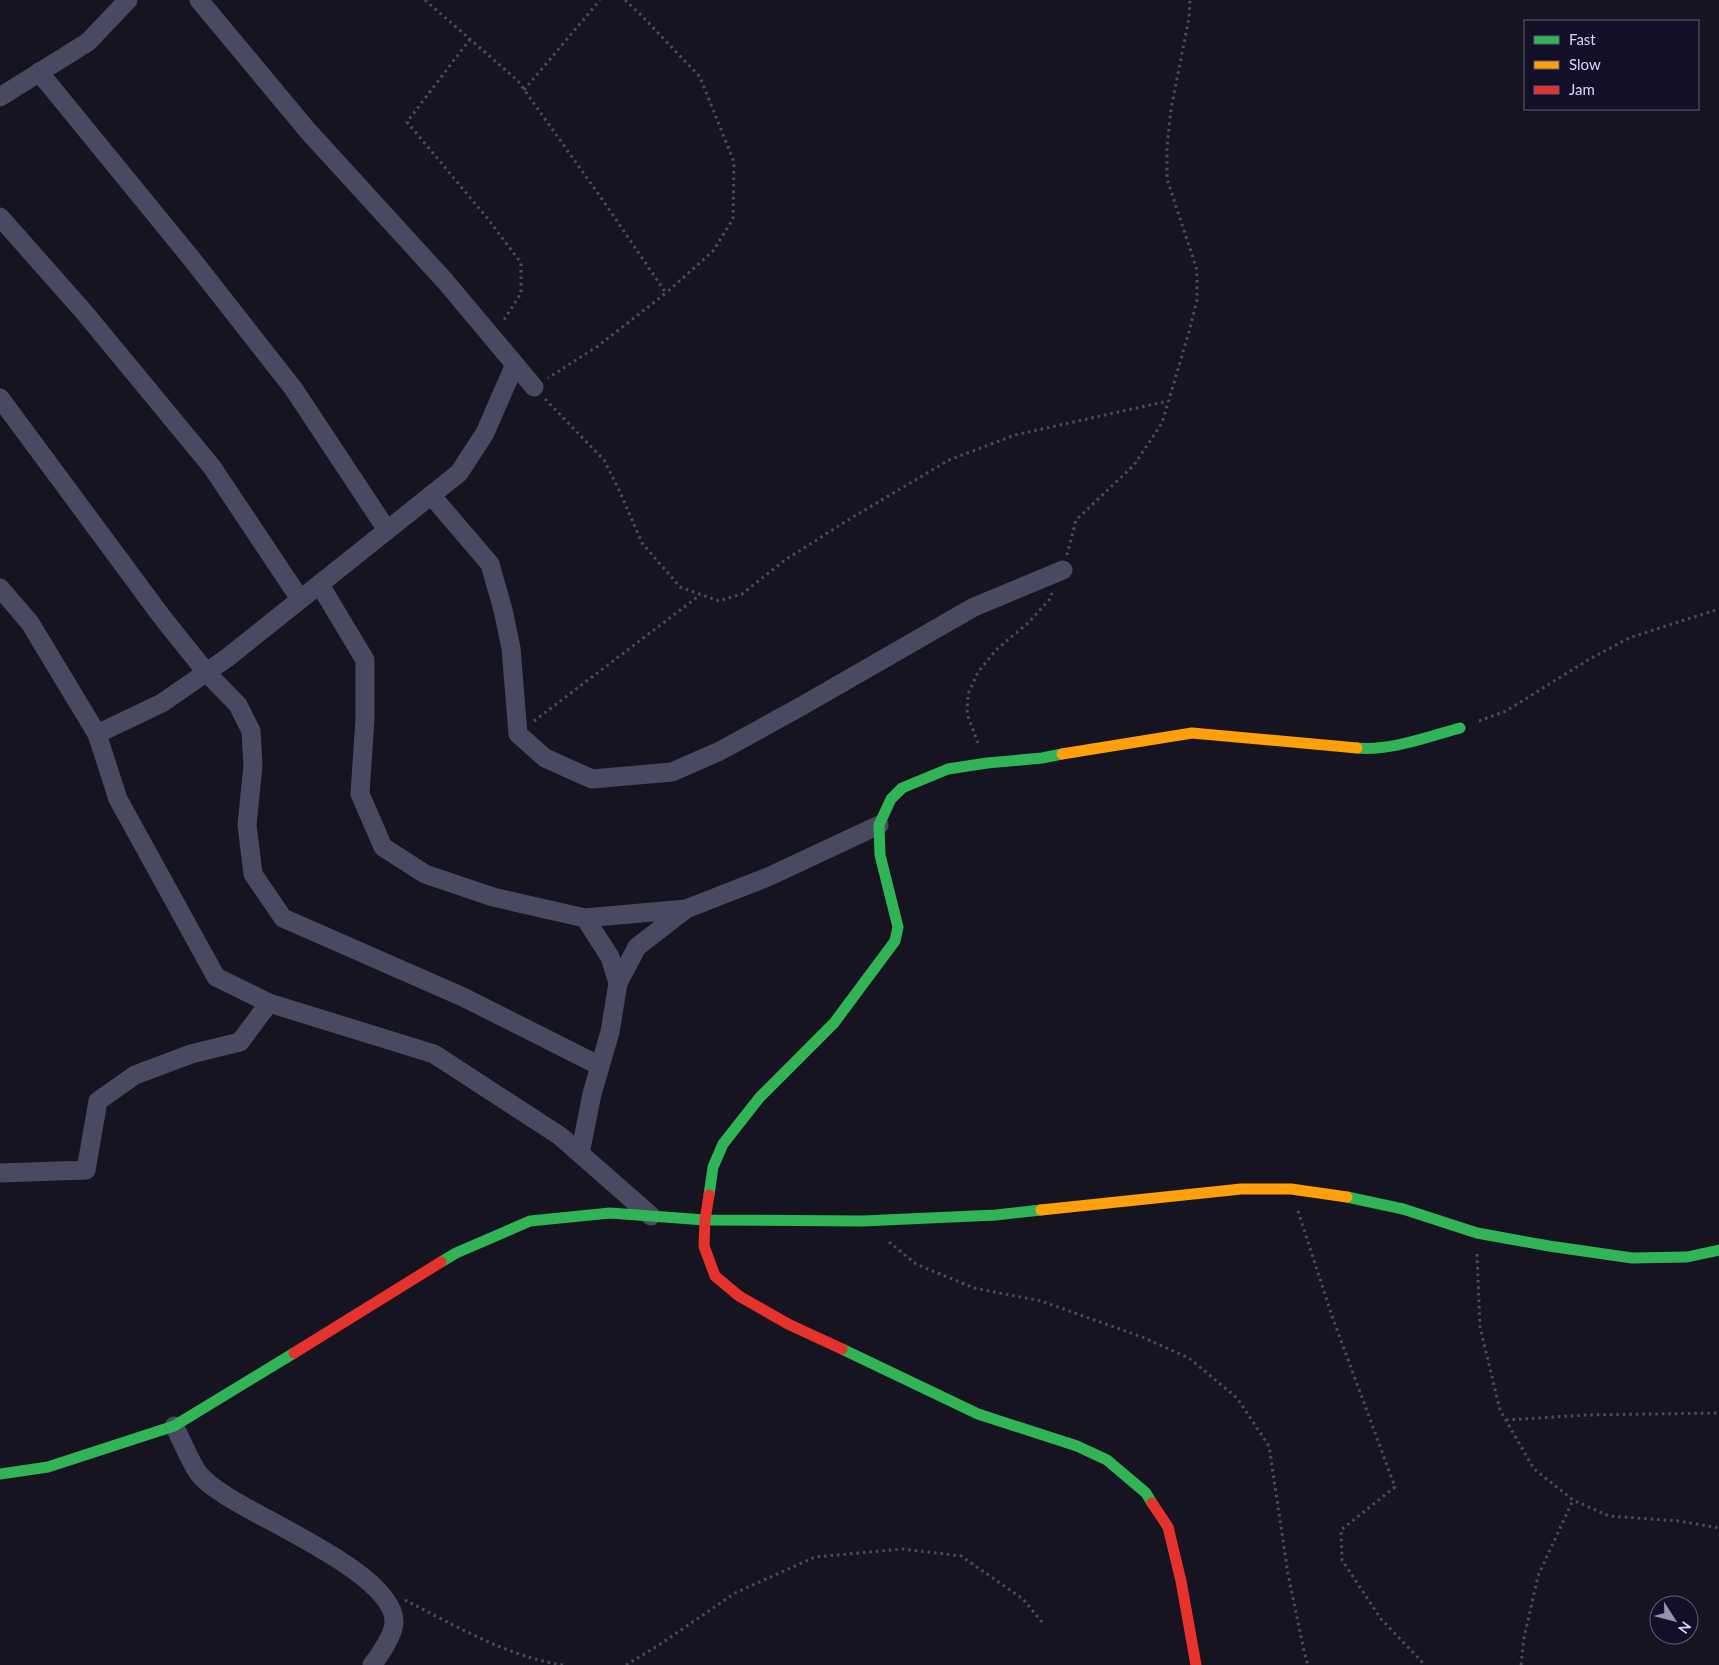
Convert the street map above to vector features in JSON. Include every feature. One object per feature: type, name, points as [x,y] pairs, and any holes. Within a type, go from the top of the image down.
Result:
[{"type":"street","points":[[0,97],[88,42],[128,0]]},
{"type":"street","points":[[199,0],[308,132],[445,281],[534,387]]},
{"type":"street","points":[[39,72],[191,258],[293,388],[387,530]]},
{"type":"street","points":[[0,217],[84,312],[212,467],[300,599]]},
{"type":"street","points":[[97,734],[162,703],[227,658],[459,473],[485,432],[515,364]]},
{"type":"street","points":[[0,398],[162,618],[206,672],[238,704],[251,731],[253,765],[247,825],[253,874],[283,918],[463,997],[600,1066]]},
{"type":"street","points":[[431,495],[490,564],[511,648],[518,734],[545,758],[592,779],[672,772],[720,751],[974,607],[1063,570]]},
{"type":"street","points":[[320,585],[365,660],[365,719],[360,794],[383,847],[425,874],[493,897],[585,918],[686,910]]},
{"type":"street","points":[[0,588],[30,624],[97,734],[118,799],[216,977],[269,1003],[434,1054],[560,1136],[651,1216]]},
{"type":"street","points":[[1196,1665],[1181,1581],[1168,1527],[1146,1493],[1107,1460],[1077,1446],[970,1411],[788,1324],[739,1296],[715,1276],[704,1246],[705,1220],[713,1167],[723,1144],[760,1097],[834,1023],[895,941],[898,927],[880,855],[879,825],[891,799],[902,788],[948,769],[1042,758],[1084,749],[1110,747],[1192,733],[1372,748],[1415,740],[1460,728]]},
{"type":"street","points":[[580,1154],[592,1094],[610,1032],[618,983],[637,947],[686,910],[768,877],[879,825]]},
{"type":"street","points":[[585,918],[610,957],[618,983]]},
{"type":"street","points":[[0,1173],[86,1170],[98,1101],[135,1075],[191,1054],[240,1042],[269,1003]]},
{"type":"street","points":[[0,1474],[48,1467],[174,1426],[456,1253],[530,1221],[610,1212],[705,1220],[847,1221],[996,1215],[1241,1189],[1291,1189],[1344,1196],[1403,1209],[1477,1232],[1549,1246],[1632,1258],[1687,1257],[1719,1250]]},
{"type":"street","points":[[174,1426],[198,1473],[223,1494],[356,1571],[377,1589],[391,1607],[395,1622],[384,1650],[372,1665]]},
{"type":"path","points":[[425,0],[518,81],[666,292]]},
{"type":"path","points":[[524,90],[600,0]]},
{"type":"path","points":[[625,0],[700,77],[734,162],[733,219],[712,251],[666,292],[598,346],[534,387],[604,460],[642,543],[680,587],[719,601],[742,594],[786,560],[848,520],[949,460],[1015,435],[1168,401]]},
{"type":"path","points":[[987,763],[967,714],[968,694],[978,672],[996,650],[1028,623],[1048,600],[1063,570],[1076,520],[1134,465],[1162,423],[1189,332],[1197,300],[1197,270],[1168,179],[1166,146],[1189,18],[1190,0]]},
{"type":"path","points":[[470,39],[406,122],[488,220],[521,263],[521,292],[493,338]]},
{"type":"path","points":[[518,734],[701,594]]},
{"type":"path","points":[[1460,728],[1506,711],[1588,660],[1629,638],[1719,609]]},
{"type":"path","points":[[1291,1189],[1332,1316],[1395,1487],[1342,1530],[1342,1560],[1381,1619],[1425,1665]]},
{"type":"path","points":[[1477,1232],[1480,1326],[1500,1410],[1534,1469],[1573,1500],[1609,1516],[1679,1521],[1719,1528]]},
{"type":"path","points":[[886,1239],[916,1264],[974,1288],[1041,1301],[1142,1336],[1189,1358],[1237,1398],[1269,1446],[1288,1574],[1308,1665]]},
{"type":"path","points":[[1506,1420],[1586,1415],[1719,1414]]},
{"type":"path","points":[[1521,1665],[1524,1638],[1538,1576],[1573,1500]]},
{"type":"path","points":[[626,1665],[659,1645],[735,1593],[815,1557],[902,1550],[960,1556],[1023,1599],[1042,1622]]},
{"type":"path","points":[[400,1597],[475,1636],[544,1662],[563,1665]]},
{"type":"traffic: fast","points":[[1357,748],[1396,745],[1460,728]]},
{"type":"traffic: fast","points":[[709,1195],[713,1167],[723,1144],[760,1097],[834,1023],[895,941],[898,927],[880,855],[879,825],[891,799],[902,788],[948,769],[1062,754]]},
{"type":"traffic: fast","points":[[1347,1197],[1403,1209],[1477,1233],[1632,1258],[1687,1257],[1719,1250]]},
{"type":"traffic: fast","points":[[441,1262],[456,1253],[530,1221],[610,1213],[705,1220],[863,1221],[996,1215],[1041,1210]]},
{"type":"traffic: fast","points":[[842,1349],[978,1414],[1077,1446],[1107,1460],[1146,1493],[1152,1503]]},
{"type":"traffic: fast","points":[[0,1474],[48,1467],[174,1426],[294,1353]]},
{"type":"traffic: slow","points":[[1062,754],[1192,733],[1357,748]]},
{"type":"traffic: slow","points":[[1041,1210],[1241,1189],[1291,1189],[1347,1197]]},
{"type":"traffic: jam","points":[[709,1195],[705,1220],[704,1246],[715,1276],[739,1296],[788,1324],[842,1349]]},
{"type":"traffic: jam","points":[[294,1353],[441,1262]]},
{"type":"traffic: jam","points":[[1152,1503],[1168,1527],[1181,1581],[1196,1665]]}]
